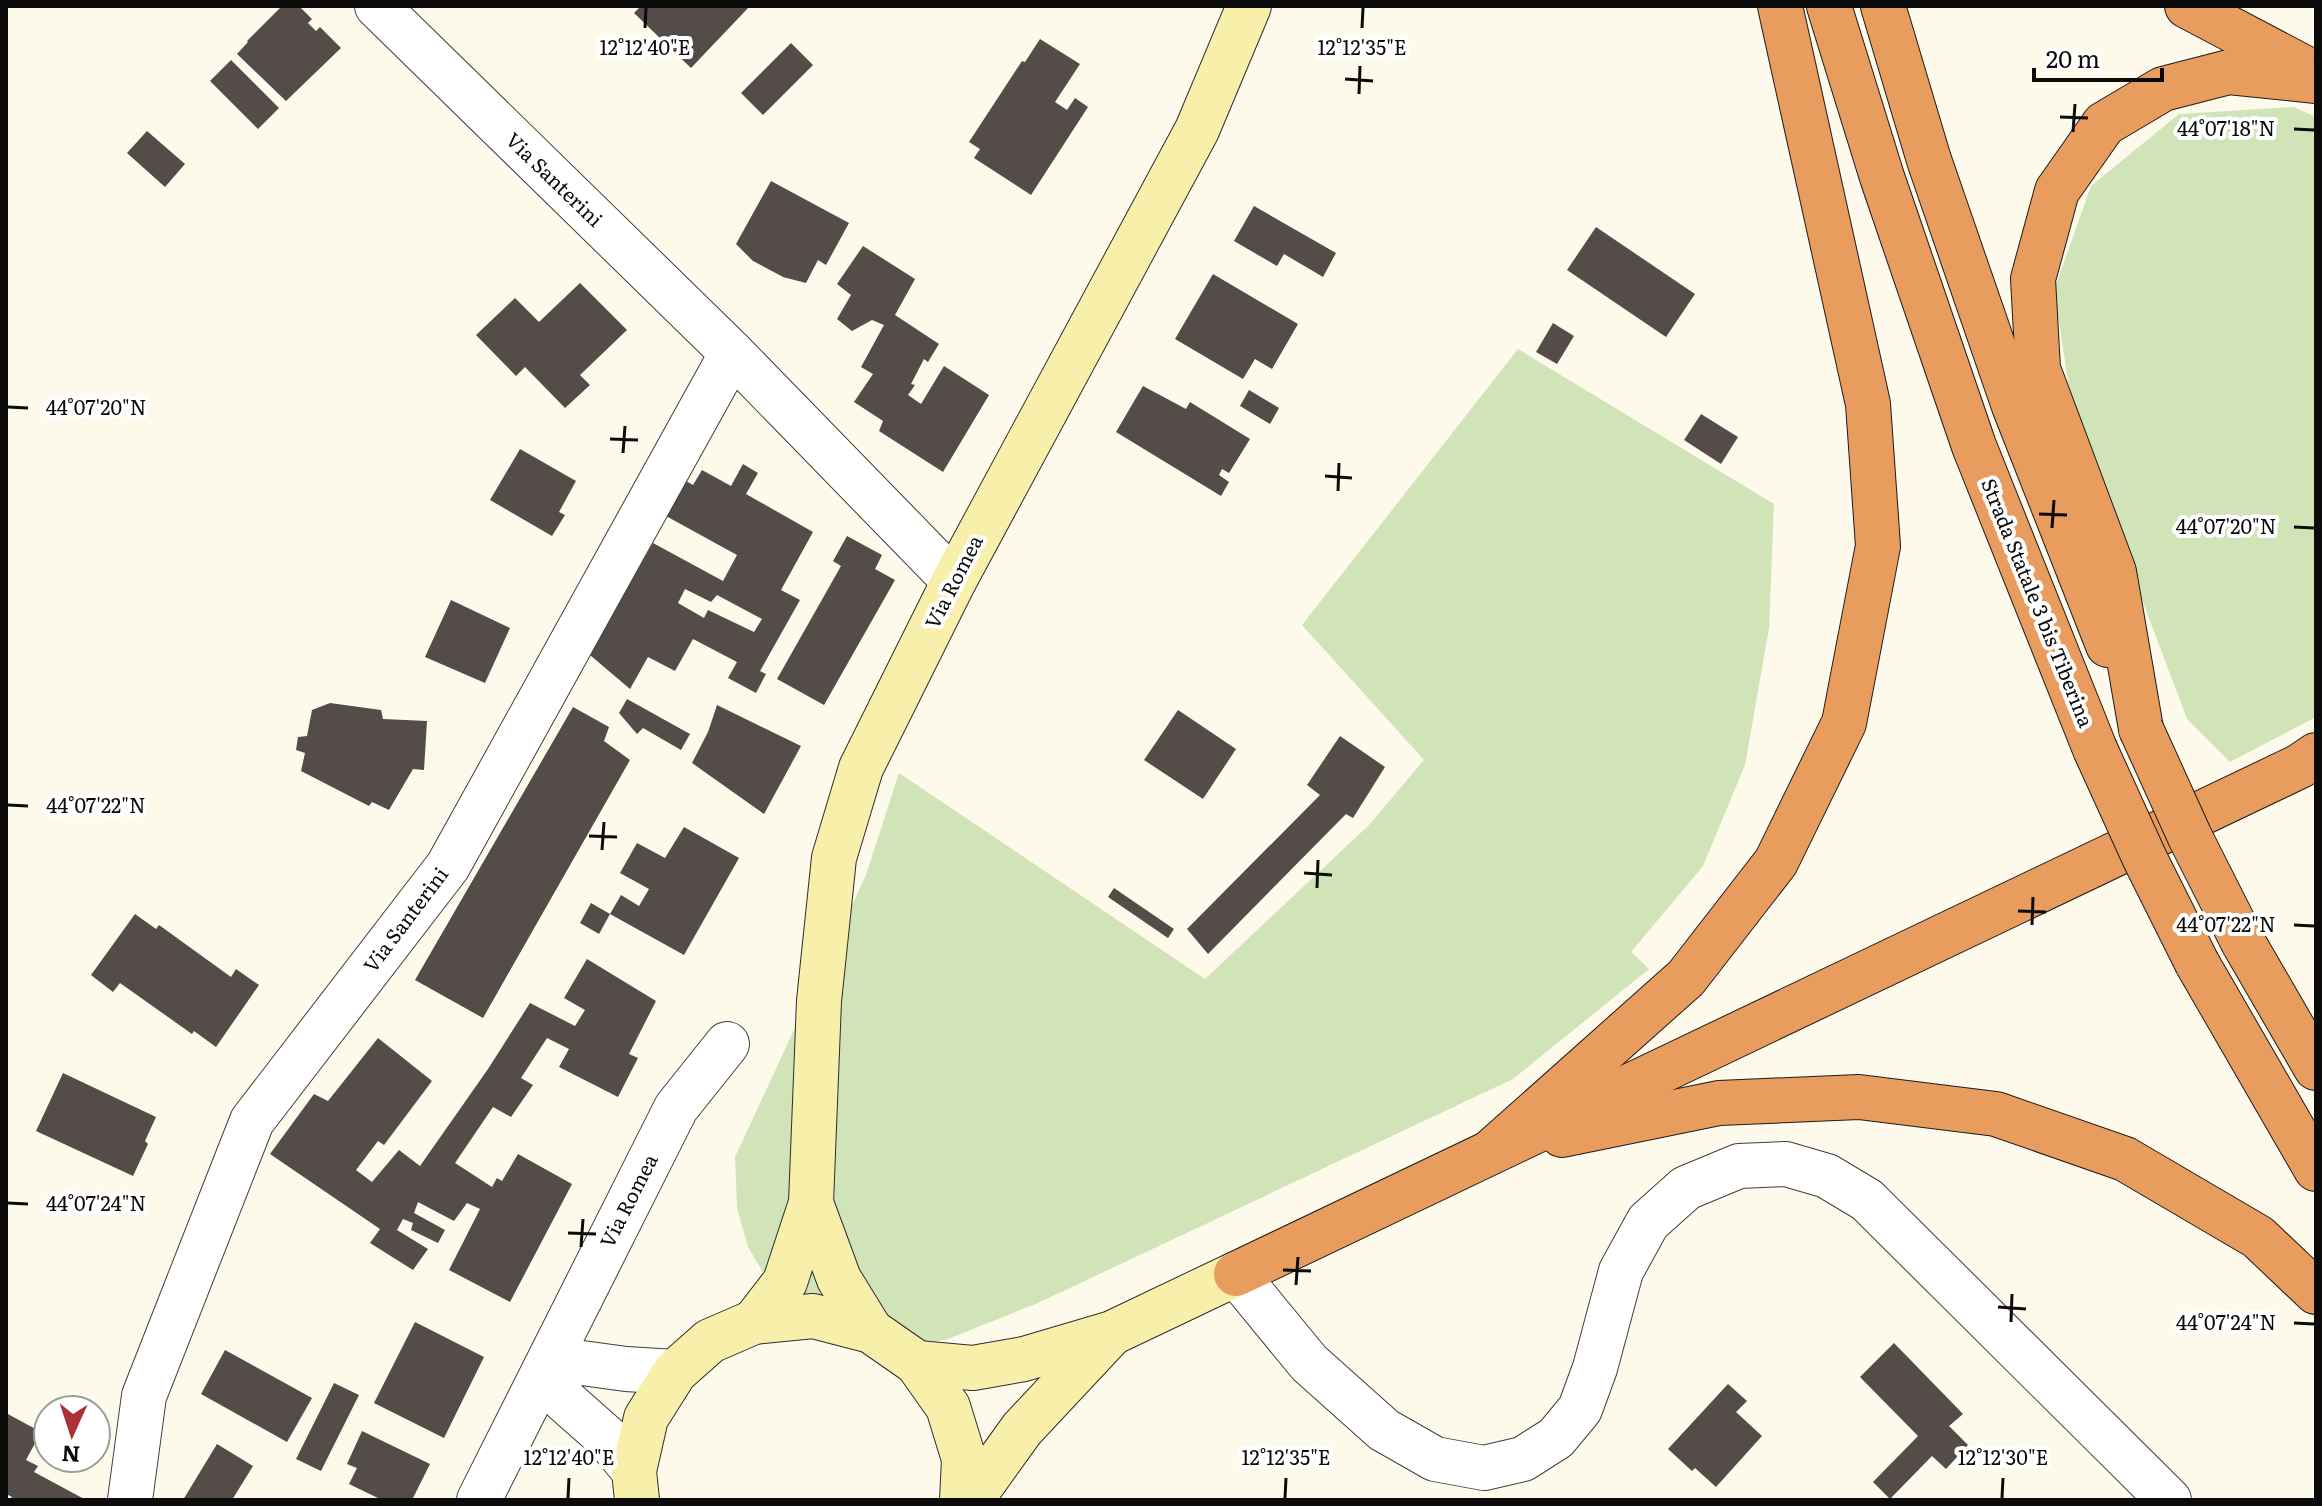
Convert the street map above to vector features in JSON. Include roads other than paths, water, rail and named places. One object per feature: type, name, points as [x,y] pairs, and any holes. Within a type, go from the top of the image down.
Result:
[{"type":"highway","points":[[1493,1150],[1686,978],[1776,862],[1844,723],[1878,546],[1868,404],[1780,6]]},
{"type":"highway","name":"Strada Statale 3 bis Tiberina","points":[[1829,6],[1882,177],[1974,446],[2095,749],[2197,963],[2316,1169]]},
{"type":"highway","points":[[1883,6],[1929,160],[2014,406],[2141,729],[2190,837],[2243,942],[2316,1068]]},
{"type":"highway","points":[[2187,6],[2316,74]]},
{"type":"highway","points":[[2141,729],[2114,572],[2038,369],[2033,279],[2057,191],[2104,124],[2163,89],[2229,72],[2316,81]]},
{"type":"highway","points":[[1236,1274],[2300,766],[2316,755]]},
{"type":"highway","points":[[1493,1150],[1719,1103],[1859,1097],[1996,1114],[2125,1159],[2258,1237],[2316,1292]]},
{"type":"main road","name":"Via Romea","points":[[754,1322],[785,1282],[811,1203],[819,1001],[834,858],[861,768],[954,581],[1197,130],[1249,6]]},
{"type":"main road","name":"Via Romea","points":[[811,1203],[839,1279],[871,1331]]},
{"type":"main road","points":[[917,1363],[973,1368],[1024,1359],[1112,1333],[1236,1274]]},
{"type":"main road","name":"Via Romea","points":[[635,1486],[646,1418],[675,1372],[710,1341],[754,1322],[813,1316],[871,1331],[917,1363],[948,1407],[964,1459],[962,1500]]},
{"type":"main road","points":[[971,1500],[1022,1429],[1112,1333]]},
{"type":"street","name":"Via Santerini","points":[[377,6],[732,353],[954,581]]},
{"type":"street","name":"Via Santerini","points":[[130,1500],[144,1396],[252,1121],[448,866],[732,353]]},
{"type":"street","name":"Via Romea","points":[[479,1500],[676,1108],[727,1044]]},
{"type":"street","points":[[1236,1274],[1309,1363],[1384,1430],[1435,1459],[1484,1468],[1523,1459],[1556,1438],[1580,1409],[1595,1368],[1621,1271],[1648,1222],[1686,1188],[1739,1166],[1786,1164],[1827,1176],[1867,1200],[2169,1500]]},
{"type":"street","points":[[545,1369],[582,1363],[675,1372]]},
{"type":"street","name":"Via Romea","points":[[545,1369],[564,1400],[607,1438],[635,1486]]}]
